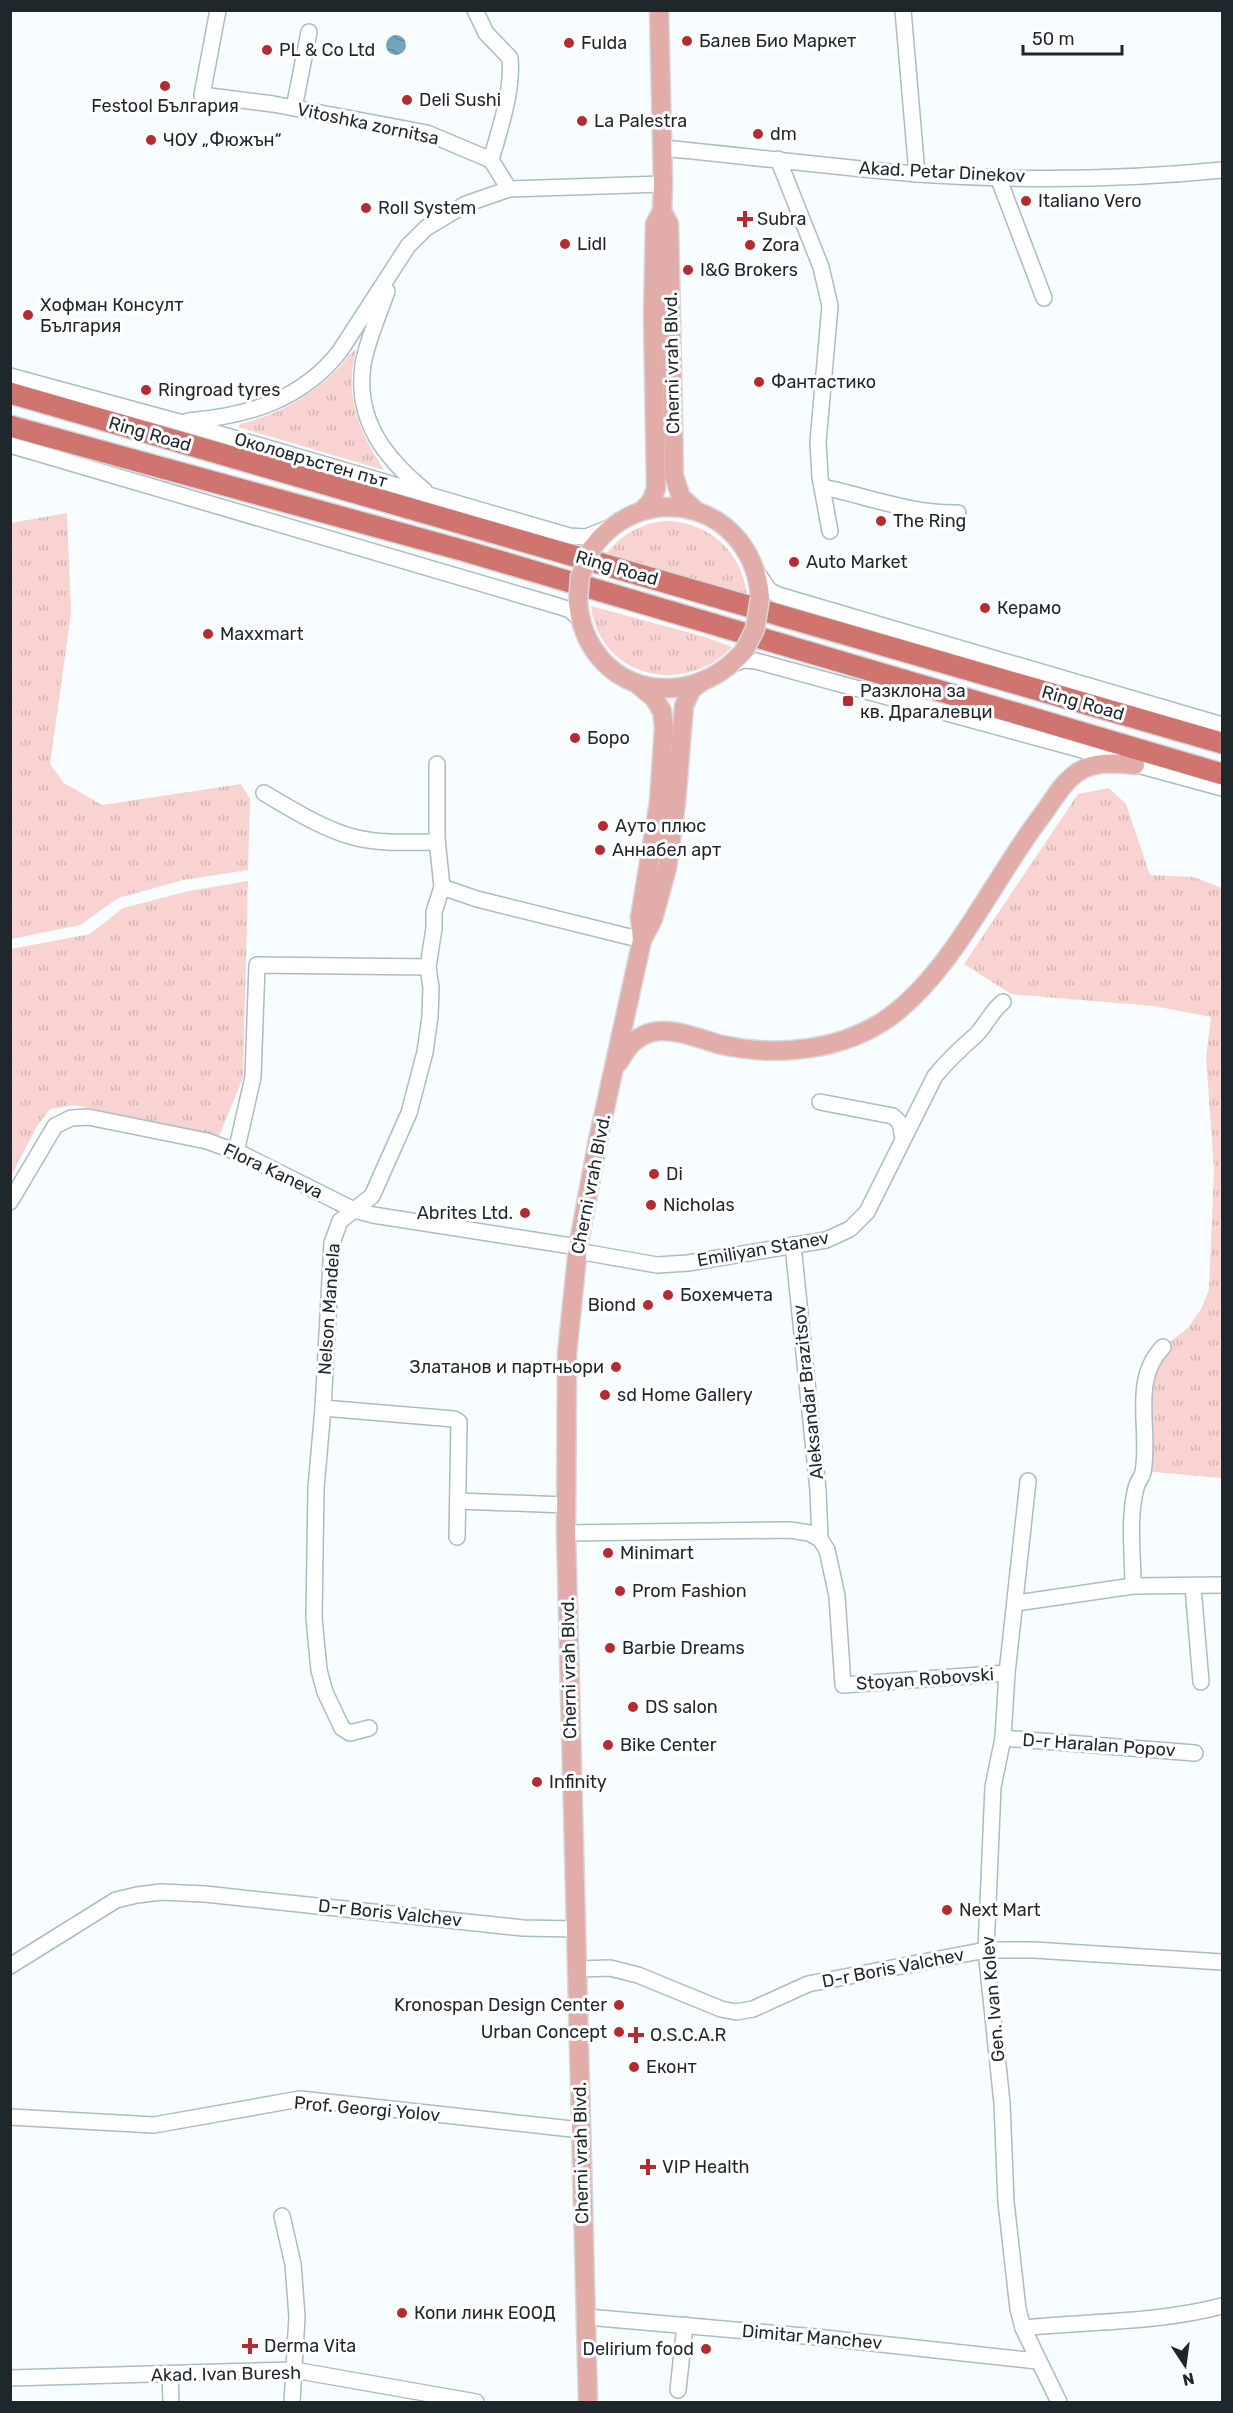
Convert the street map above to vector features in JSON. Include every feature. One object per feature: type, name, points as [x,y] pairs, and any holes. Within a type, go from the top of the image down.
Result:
[{"type":"highway","points":[[10,387],[43,402]]},
{"type":"highway","name":"Ring Road","points":[[10,393],[1222,743]]},
{"type":"highway","name":"Ring Road","points":[[16,429],[465,551],[1222,774]]},
{"type":"main road","name":"Cherni vrah Blvd.","points":[[642,511],[652,500],[656,488],[653,315],[655,224],[662,211],[663,184],[659,10]]},
{"type":"main road","name":"Cherni vrah Blvd.","points":[[662,211],[669,224],[674,476],[681,497],[695,510]]},
{"type":"main road","points":[[672,507],[695,510],[713,518],[732,532],[746,548],[756,571],[760,598],[755,629],[744,651],[730,665],[700,683],[667,689],[636,683],[622,676],[602,659],[588,640],[580,620],[578,602],[580,577],[592,548],[611,527],[629,516],[642,511],[672,507]]},
{"type":"main road","name":"Cherni vrah Blvd.","points":[[636,683],[654,698],[662,711],[664,728],[658,813],[640,917],[642,940]]},
{"type":"main road","name":"Cherni vrah Blvd.","points":[[588,2403],[566,1533],[567,1354],[578,1249],[614,1072],[642,940],[653,919],[671,848],[684,706],[691,690],[700,683]]},
{"type":"main road","points":[[614,1072],[633,1042],[651,1032],[668,1031],[733,1047],[790,1051],[830,1044],[871,1028],[907,1003],[934,975],[1029,831],[1072,776],[1099,764],[1135,765]]},
{"type":"street","name":"Vitoshka zornitsa","points":[[218,10],[202,95],[294,108],[427,133],[491,160]]},
{"type":"street","points":[[475,10],[486,33],[510,58],[511,68],[502,120],[491,160],[509,189]]},
{"type":"street","points":[[903,10],[917,174]]},
{"type":"street","points":[[294,108],[309,32]]},
{"type":"street","name":"Akad. Petar Dinekov","points":[[662,148],[917,174],[998,177],[1153,177],[1222,170]]},
{"type":"street","points":[[778,159],[821,267],[830,306],[818,442],[822,487],[830,531]]},
{"type":"street","points":[[998,177],[1044,298]]},
{"type":"street","points":[[179,422],[220,418],[256,409],[291,395],[304,386],[331,363],[340,351],[408,246],[426,228],[466,204],[509,189],[663,184]]},
{"type":"street","points":[[394,268],[363,364],[365,408],[382,449],[392,462],[431,495]]},
{"type":"street","name":"Околовръстен път","points":[[10,376],[179,422],[569,536],[586,537],[611,527]]},
{"type":"street","points":[[10,445],[558,606],[570,610],[580,620]]},
{"type":"street","points":[[822,487],[910,509],[938,514],[958,513]]},
{"type":"street","name":"Ring Road","points":[[756,571],[769,590],[778,595],[1222,725]]},
{"type":"street","points":[[730,665],[743,660],[756,661],[1222,788]]},
{"type":"street","name":"Nelson Mandela","points":[[369,1728],[354,1733],[346,1732],[334,1714],[319,1670],[315,1633],[316,1488],[332,1243],[340,1221],[372,1196],[396,1145],[415,1096],[425,1052],[430,1017],[431,988],[428,967],[435,905],[442,887],[437,842],[437,764]]},
{"type":"street","points":[[264,794],[316,822],[357,838],[383,842],[437,842]]},
{"type":"street","points":[[442,887],[477,899],[642,940]]},
{"type":"street","points":[[236,1152],[253,1077],[257,965],[428,967]]},
{"type":"street","name":"Emiliyan Stanev","points":[[578,1249],[639,1263],[673,1264],[832,1238],[850,1229],[867,1212],[935,1076],[1003,1002]]},
{"type":"street","points":[[820,1102],[893,1116],[900,1123],[903,1138]]},
{"type":"street","name":"Flora Kaneva","points":[[10,1202],[55,1126],[71,1118],[88,1117],[195,1139],[236,1152],[354,1210],[393,1219],[578,1249]]},
{"type":"street","name":"Aleksandar Brazitsov","points":[[793,1245],[818,1490],[820,1539],[827,1550],[837,1596],[843,1684]]},
{"type":"street","points":[[1133,1586],[1133,1508],[1136,1487],[1143,1471],[1147,1370],[1152,1358],[1163,1347]]},
{"type":"street","points":[[323,1408],[454,1419],[459,1422],[457,1537]]},
{"type":"street","name":"Gen. Ivan Kolev","points":[[1028,1481],[1007,1673],[1003,1738],[993,1787],[986,1950],[1002,2103],[1006,2202],[1018,2309],[1023,2328],[1037,2361],[1059,2403]]},
{"type":"street","points":[[458,1501],[566,1505]]},
{"type":"street","points":[[566,1533],[790,1530],[809,1533],[820,1539]]},
{"type":"street","points":[[1016,1603],[1133,1586],[1222,1585]]},
{"type":"street","points":[[1193,1587],[1201,1682]]},
{"type":"street","name":"Stoyan Robovski","points":[[843,1684],[1007,1673]]},
{"type":"street","name":"D-r Haralan Popov","points":[[1003,1738],[1195,1753]]},
{"type":"street","name":"D-r Boris Valchev","points":[[10,1966],[116,1900],[161,1892],[205,1894],[523,1928],[576,1929]]},
{"type":"street","name":"D-r Boris Valchev","points":[[577,1969],[610,1968],[638,1975],[721,2009],[736,2012],[753,2009],[808,1984],[986,1950],[1092,1953],[1222,1962]]},
{"type":"street","name":"Prof. Georgi Yolov","points":[[10,2117],[154,2125],[300,2099],[581,2130]]},
{"type":"street","points":[[282,2216],[293,2264],[297,2317],[292,2403]]},
{"type":"street","points":[[1023,2328],[1153,2319],[1193,2314],[1222,2306]]},
{"type":"street","name":"Dimitar Manchev","points":[[587,2317],[1037,2361]]},
{"type":"street","points":[[678,2390],[685,2325]]},
{"type":"street","name":"Akad. Ivan Buresh","points":[[10,2378],[294,2370],[435,2399],[476,2403]]},
{"type":"street","points":[[170,2374],[171,2403]]},
{"type":"green space","points":[[356,348],[352,390],[356,415],[365,437],[384,470],[238,427],[240,424],[278,411],[313,391],[334,373]]},
{"type":"green space","points":[[67,513],[71,613],[50,764],[64,783],[102,805],[241,784],[250,799],[248,870],[183,880],[118,898],[80,925],[11,939],[11,523]]},
{"type":"green space","points":[[669,521],[698,528],[711,534],[722,543],[738,565],[747,594],[607,553],[634,530],[642,526]]},
{"type":"green space","points":[[591,606],[705,637],[732,647],[713,663],[691,672],[669,675],[647,672],[627,664],[610,650],[598,630]]},
{"type":"green space","points":[[1109,788],[1126,804],[1150,875],[1193,877],[1222,888],[1222,1478],[1143,1471],[1144,1404],[1163,1347],[1188,1328],[1201,1309],[1209,1290],[1214,1169],[1206,1057],[1211,1017],[1154,1006],[1011,994],[964,964],[1078,794]]},
{"type":"green space","points":[[248,881],[243,1078],[219,1136],[75,1105],[50,1109],[37,1126],[11,1176],[11,949],[90,934],[123,908],[189,891]]},
{"type":"water","points":[[396,35],[403,38],[406,45],[403,52],[396,55],[389,52],[386,45],[389,38]]},
{"type":"place","name":"Балев Био Маркет","points":[[687,41]]},
{"type":"place","name":"Fulda","points":[[569,43]]},
{"type":"place","name":"PL & Co Ltd","points":[[267,50]]},
{"type":"place","name":"Festool България","points":[[165,86]]},
{"type":"place","name":"Deli Sushi","points":[[407,100]]},
{"type":"place","name":"La Palestra","points":[[582,121]]},
{"type":"place","name":"dm","points":[[758,134]]},
{"type":"place","name":"ЧОУ „Фюжън“","points":[[151,140]]},
{"type":"place","name":"Italiano Vero","points":[[1026,201]]},
{"type":"place","name":"Roll System","points":[[366,208]]},
{"type":"place","name":"Subra","points":[[745,219]]},
{"type":"place","name":"Lidl","points":[[565,244]]},
{"type":"place","name":"Zora","points":[[750,245]]},
{"type":"place","name":"I&G Brokers","points":[[688,270]]},
{"type":"place","name":"Хофман Консулт България","points":[[28,315]]},
{"type":"place","name":"Фантастико","points":[[759,382]]},
{"type":"place","name":"Ringroad tyres","points":[[146,390]]},
{"type":"place","name":"The Ring","points":[[881,521]]},
{"type":"place","name":"Auto Market","points":[[794,562]]},
{"type":"place","name":"Керамо","points":[[985,608]]},
{"type":"place","name":"Maxxmart","points":[[208,634]]},
{"type":"place","name":"Разклона за кв. Драгалевци","points":[[848,701]]},
{"type":"place","name":"Боро","points":[[575,738]]},
{"type":"place","name":"Ауто плюс","points":[[603,826]]},
{"type":"place","name":"Аннабел арт","points":[[600,850]]},
{"type":"place","name":"Di","points":[[654,1174]]},
{"type":"place","name":"Nicholas","points":[[651,1205]]},
{"type":"place","name":"Abrites Ltd.","points":[[525,1213]]},
{"type":"place","name":"Бохемчета","points":[[668,1295]]},
{"type":"place","name":"Biond","points":[[648,1305]]},
{"type":"place","name":"Златанов и партньори","points":[[616,1367]]},
{"type":"place","name":"sd Home Gallery","points":[[605,1395]]},
{"type":"place","name":"Minimart","points":[[608,1553]]},
{"type":"place","name":"Prom Fashion","points":[[620,1591]]},
{"type":"place","name":"Barbie Dreams","points":[[610,1648]]},
{"type":"place","name":"DS salon","points":[[633,1707]]},
{"type":"place","name":"Bike Center","points":[[608,1745]]},
{"type":"place","name":"Infinity","points":[[537,1782]]},
{"type":"place","name":"Next Mart","points":[[947,1910]]},
{"type":"place","name":"Kronospan Design Center","points":[[619,2005]]},
{"type":"place","name":"Urban Concept","points":[[619,2032]]},
{"type":"place","name":"O.S.C.A.R","points":[[636,2035]]},
{"type":"place","name":"Еконт","points":[[634,2067]]},
{"type":"place","name":"VIP Health","points":[[648,2167]]},
{"type":"place","name":"Копи линк ЕООД","points":[[402,2313]]},
{"type":"place","name":"Derma Vita","points":[[250,2346]]},
{"type":"place","name":"Delirium food","points":[[706,2349]]}]
